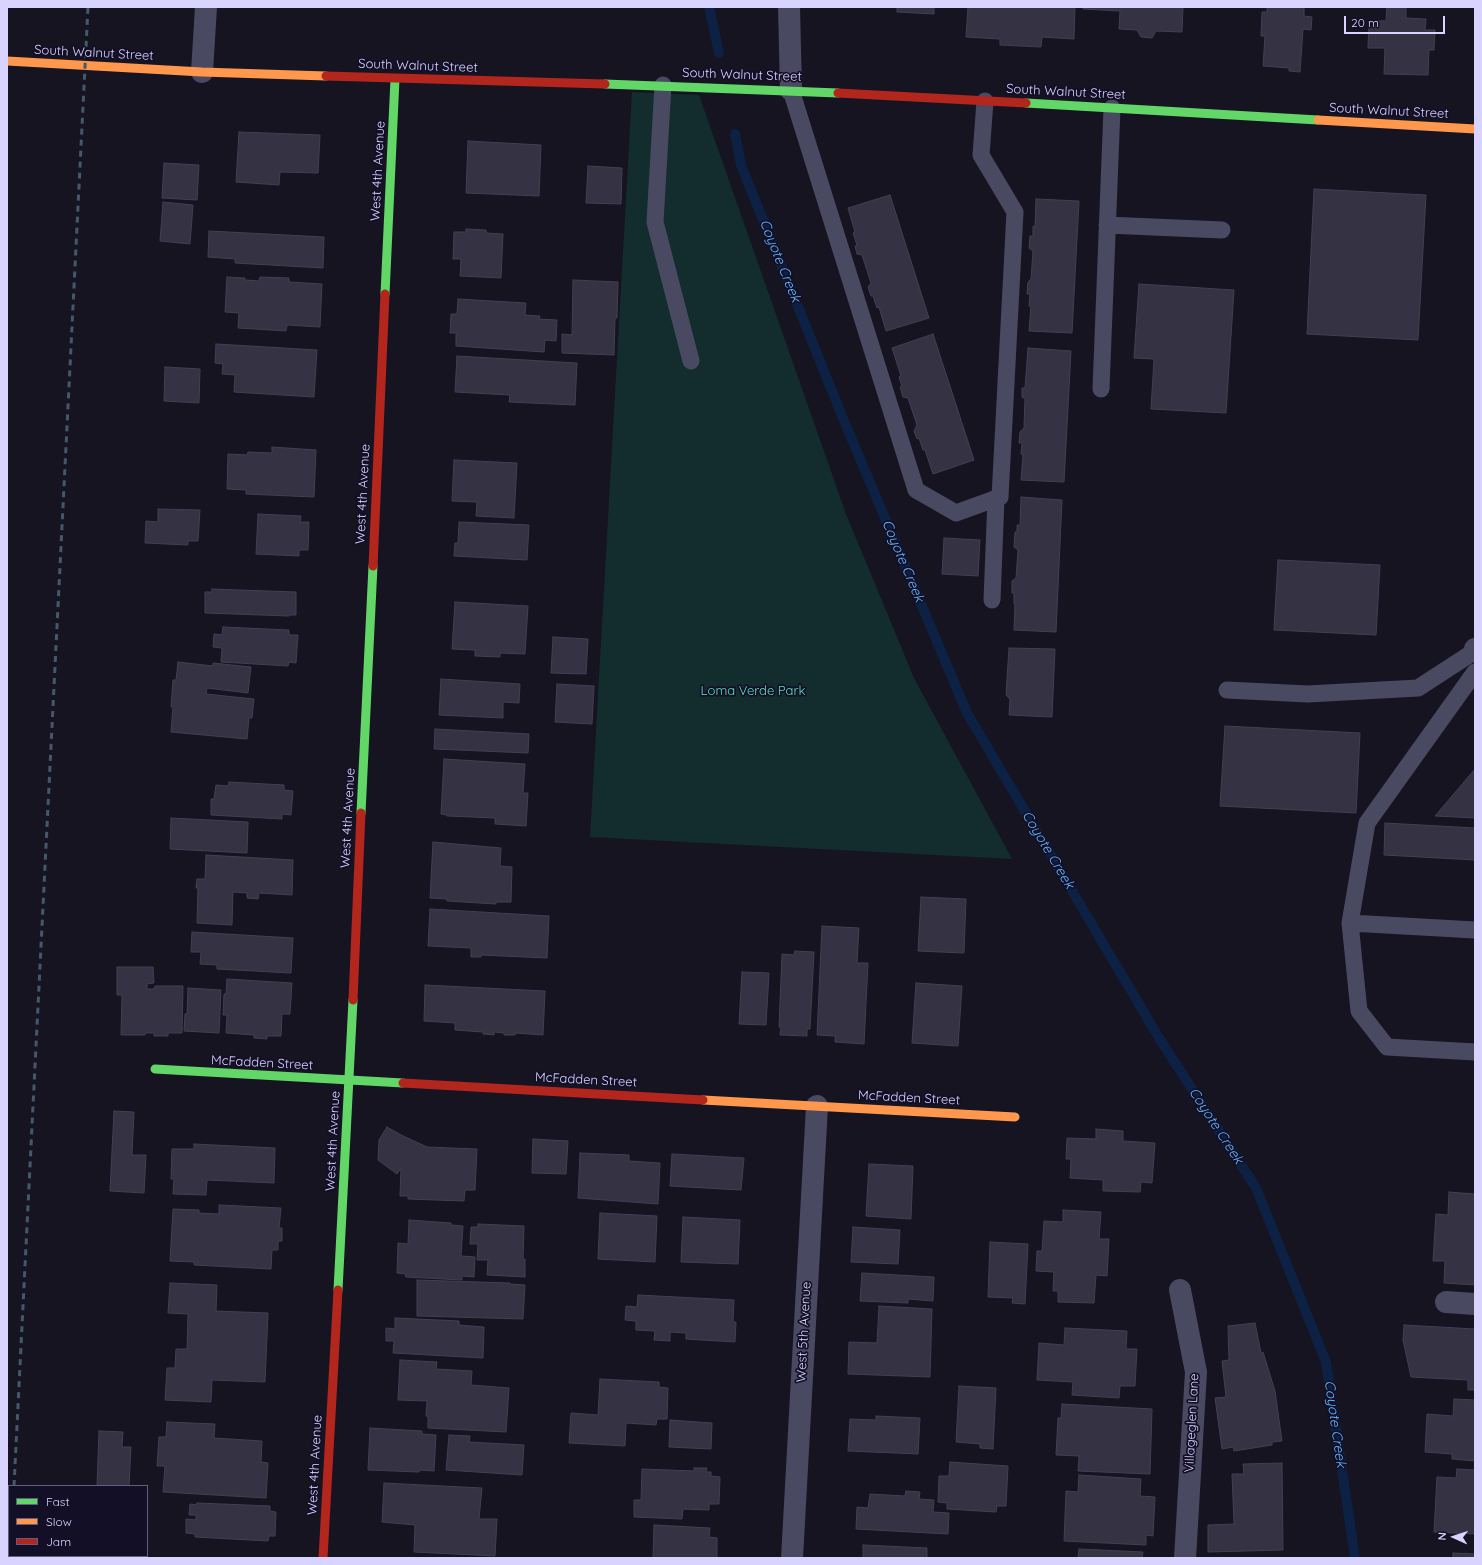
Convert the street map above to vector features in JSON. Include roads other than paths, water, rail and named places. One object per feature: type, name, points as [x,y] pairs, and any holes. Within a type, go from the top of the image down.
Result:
[{"type":"street","points":[[202,72],[206,7]]},
{"type":"street","points":[[789,7],[790,90]]},
{"type":"street","name":"South Walnut Street","points":[[7,61],[202,72],[790,90],[1475,129]]},
{"type":"street","name":"West 4th Avenue","points":[[323,1558],[349,1080],[395,79]]},
{"type":"street","name":"McFadden Street","points":[[155,1069],[1015,1117]]},
{"type":"street","name":"West 5th Avenue","points":[[792,1558],[817,1106]]},
{"type":"street","name":"Villageglen Lane","points":[[1180,1290],[1196,1372],[1185,1558]]},
{"type":"street","points":[[1446,1302],[1475,1304]]},
{"type":"lane","points":[[663,85],[655,222],[691,361]]},
{"type":"lane","points":[[790,90],[916,490],[956,513],[1000,497],[1015,212],[981,155],[985,101]]},
{"type":"lane","points":[[1101,389],[1112,108]]},
{"type":"lane","points":[[1107,225],[1222,230]]},
{"type":"lane","points":[[992,600],[996,498]]},
{"type":"lane","points":[[1226,690],[1308,694],[1418,688],[1475,650]]},
{"type":"lane","points":[[1475,672],[1367,823],[1350,923],[1359,1011],[1387,1047],[1475,1052]]},
{"type":"lane","points":[[1350,923],[1475,930]]},
{"type":"waterway","name":"Coyote Creek","points":[[709,7],[719,53]]},
{"type":"waterway","name":"Coyote Creek","points":[[735,134],[741,165],[842,416],[967,713],[1159,1038],[1256,1188],[1326,1362],[1355,1558]]},
{"type":"railway","points":[[14,1485],[88,7]]},
{"type":"park label","name":"Loma Verde Park","points":[[753,691]]}]
